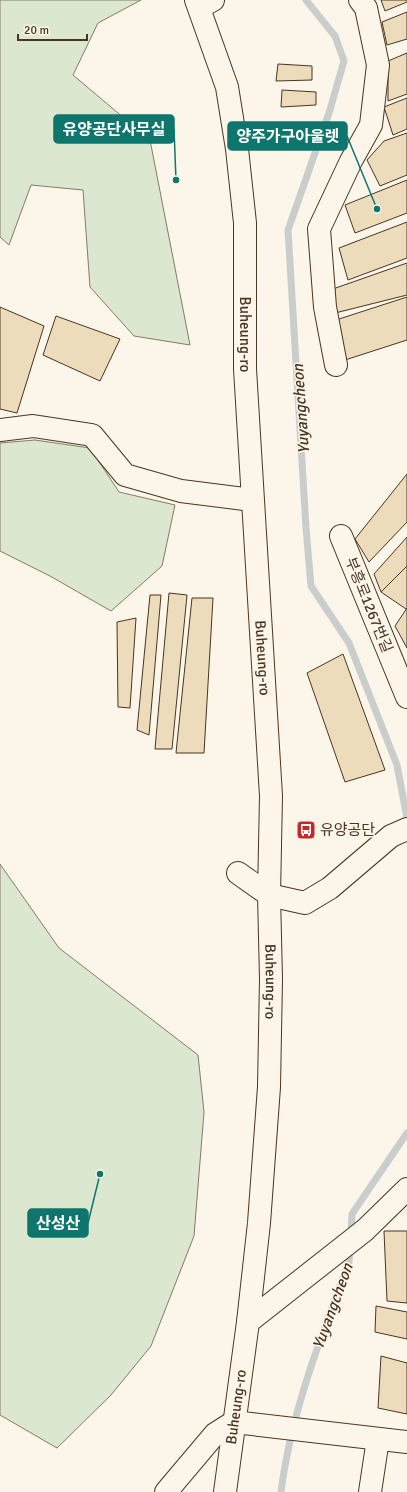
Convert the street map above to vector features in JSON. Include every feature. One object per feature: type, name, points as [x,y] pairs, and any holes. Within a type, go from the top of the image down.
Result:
[{"type":"main road","points":[[336,365],[325,307],[319,229],[351,161],[371,125],[378,65],[366,8],[360,0]]},
{"type":"main road","name":"Buheung-ro","points":[[203,2],[227,87],[237,149],[245,223],[245,370],[252,500],[272,796],[269,894],[271,979],[269,1088],[259,1223],[248,1322],[225,1492]]},
{"type":"main road","points":[[0,430],[33,426],[92,435],[125,475],[181,491],[252,500]]},
{"type":"main road","name":"부흥로1267번길","points":[[341,536],[407,697]]},
{"type":"main road","points":[[238,873],[269,894],[305,903],[330,888],[399,832]]},
{"type":"main road","points":[[248,1322],[365,1230],[407,1189]]},
{"type":"main road","points":[[166,1492],[215,1434],[234,1422],[407,1442]]},
{"type":"main road","points":[[370,1492],[378,1439]]},
{"type":"green space","points":[[0,0],[141,0],[98,23],[73,75],[150,140],[190,345],[134,336],[90,287],[83,190],[31,185],[9,245],[0,237]]},
{"type":"green space","points":[[35,440],[90,448],[119,492],[175,505],[162,566],[111,611],[50,576],[0,551],[0,443]]},
{"type":"green space","points":[[0,864],[59,948],[198,1055],[204,1112],[194,1236],[151,1346],[111,1395],[57,1448],[0,1415]]},
{"type":"building","points":[[381,0],[407,0],[407,2],[385,11]]},
{"type":"building","points":[[407,12],[407,39],[387,45],[382,22]]},
{"type":"building","points":[[407,53],[407,94],[388,101],[388,61]]},
{"type":"building","points":[[278,64],[312,66],[312,80],[276,81]]},
{"type":"building","points":[[282,90],[316,92],[316,105],[281,107]]},
{"type":"building","points":[[407,98],[407,129],[393,135],[384,107]]},
{"type":"building","points":[[407,133],[407,175],[380,186],[367,160],[384,141]]},
{"type":"building","points":[[407,180],[407,213],[355,233],[345,205]]},
{"type":"building","points":[[407,222],[407,258],[348,280],[339,248]]},
{"type":"building","points":[[407,263],[407,295],[335,313],[330,290]]},
{"type":"building","points":[[407,297],[407,340],[345,360],[336,320]]},
{"type":"building","points":[[0,307],[44,326],[17,413],[0,409]]},
{"type":"building","points":[[56,316],[120,339],[100,381],[43,355]]},
{"type":"building","points":[[407,474],[407,522],[369,562],[355,539]]},
{"type":"building","points":[[407,537],[407,566],[381,592],[374,574]]},
{"type":"building","points":[[407,566],[407,608],[406,609],[381,592]]},
{"type":"building","points":[[169,593],[187,595],[172,749],[155,749]]},
{"type":"building","points":[[150,595],[161,595],[149,735],[137,730]]},
{"type":"building","points":[[192,598],[213,598],[204,753],[176,753]]},
{"type":"building","points":[[407,608],[407,648],[395,626]]},
{"type":"building","points":[[136,618],[130,708],[118,707],[117,622]]},
{"type":"building","points":[[343,654],[385,770],[345,782],[307,673]]},
{"type":"building","points":[[384,1231],[407,1231],[407,1303],[387,1301]]},
{"type":"building","points":[[376,1306],[407,1312],[407,1339],[375,1332]]},
{"type":"building","points":[[381,1356],[407,1363],[407,1414],[378,1408]]},
{"type":"waterway","name":"Yuyangcheon","points":[[306,0],[335,36],[344,61],[329,113],[288,230],[306,528],[311,586],[349,643],[397,765],[407,818]]},
{"type":"waterway","name":"Yuyangcheon","points":[[351,1236],[352,1214],[407,1133]]},
{"type":"waterway","name":"Yuyangcheon","points":[[281,1492],[292,1433],[308,1375],[349,1262],[350,1248]]},
{"type":"place","name":"유양공단사무실","points":[[176,180]]},
{"type":"place","name":"양주가구아울렛","points":[[377,209]]},
{"type":"place","name":"유양공단","points":[[306,830]]},
{"type":"place","name":"산성산","points":[[100,1174]]}]
